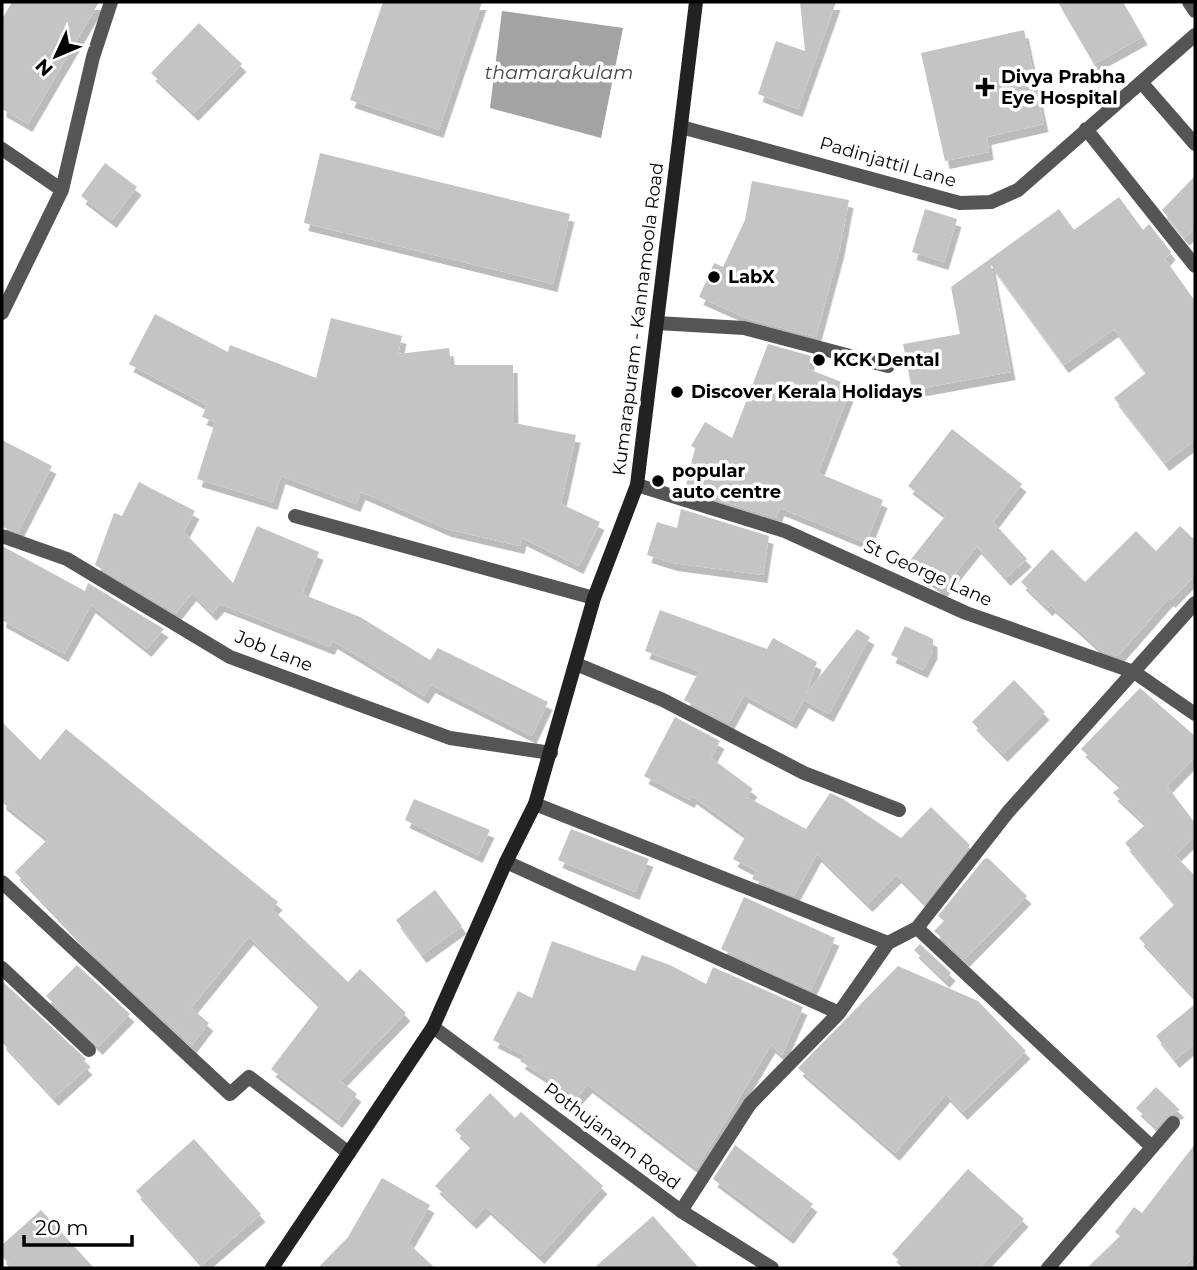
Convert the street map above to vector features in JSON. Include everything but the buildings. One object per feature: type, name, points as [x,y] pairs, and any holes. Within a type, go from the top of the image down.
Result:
[{"type":"main road","name":"Kumarapuram - Kannamoola Road","points":[[272,1268],[433,1027],[506,862],[535,804],[594,598],[637,485],[696,2]]},
{"type":"street","points":[[2,313],[62,190],[93,57],[111,2]]},
{"type":"street","points":[[1189,2],[1195,11]]},
{"type":"street","name":"Padinjattil Lane","points":[[681,127],[960,203],[991,202],[1018,190],[1195,35]]},
{"type":"street","points":[[1140,82],[1195,144]]},
{"type":"street","points":[[1086,129],[1195,266]]},
{"type":"street","points":[[2,149],[62,190]]},
{"type":"street","points":[[657,323],[744,328],[888,366]]},
{"type":"street","name":"St George Lane","points":[[637,485],[785,531],[966,613],[1134,672],[1195,714]]},
{"type":"street","points":[[295,516],[594,598]]},
{"type":"street","name":"Job Lane","points":[[2,536],[67,559],[230,657],[450,738],[551,753]]},
{"type":"street","points":[[681,1211],[750,1104],[839,1013],[888,943],[917,928],[1007,812],[1195,603]]},
{"type":"street","points":[[576,664],[663,700],[804,772],[899,810]]},
{"type":"street","points":[[535,804],[888,943]]},
{"type":"street","points":[[506,862],[839,1013]]},
{"type":"street","points":[[2,882],[230,1094],[249,1077],[349,1153]]},
{"type":"street","points":[[917,928],[1153,1147]]},
{"type":"street","points":[[2,968],[89,1050]]},
{"type":"street","name":"Pothujanam Road","points":[[433,1027],[681,1211],[772,1268]]},
{"type":"street","points":[[1048,1268],[1173,1123]]},
{"type":"water","name":"thamarakulam","points":[[502,11],[623,28],[601,138],[490,108]]},
{"type":"place","name":"Divya Prabha Eye Hospital","points":[[985,87]]},
{"type":"place","name":"LabX","points":[[714,277]]},
{"type":"place","name":"KCK Dental","points":[[819,360]]},
{"type":"place","name":"Discover Kerala Holidays","points":[[677,392]]},
{"type":"place","name":"popular auto centre","points":[[658,481]]}]
